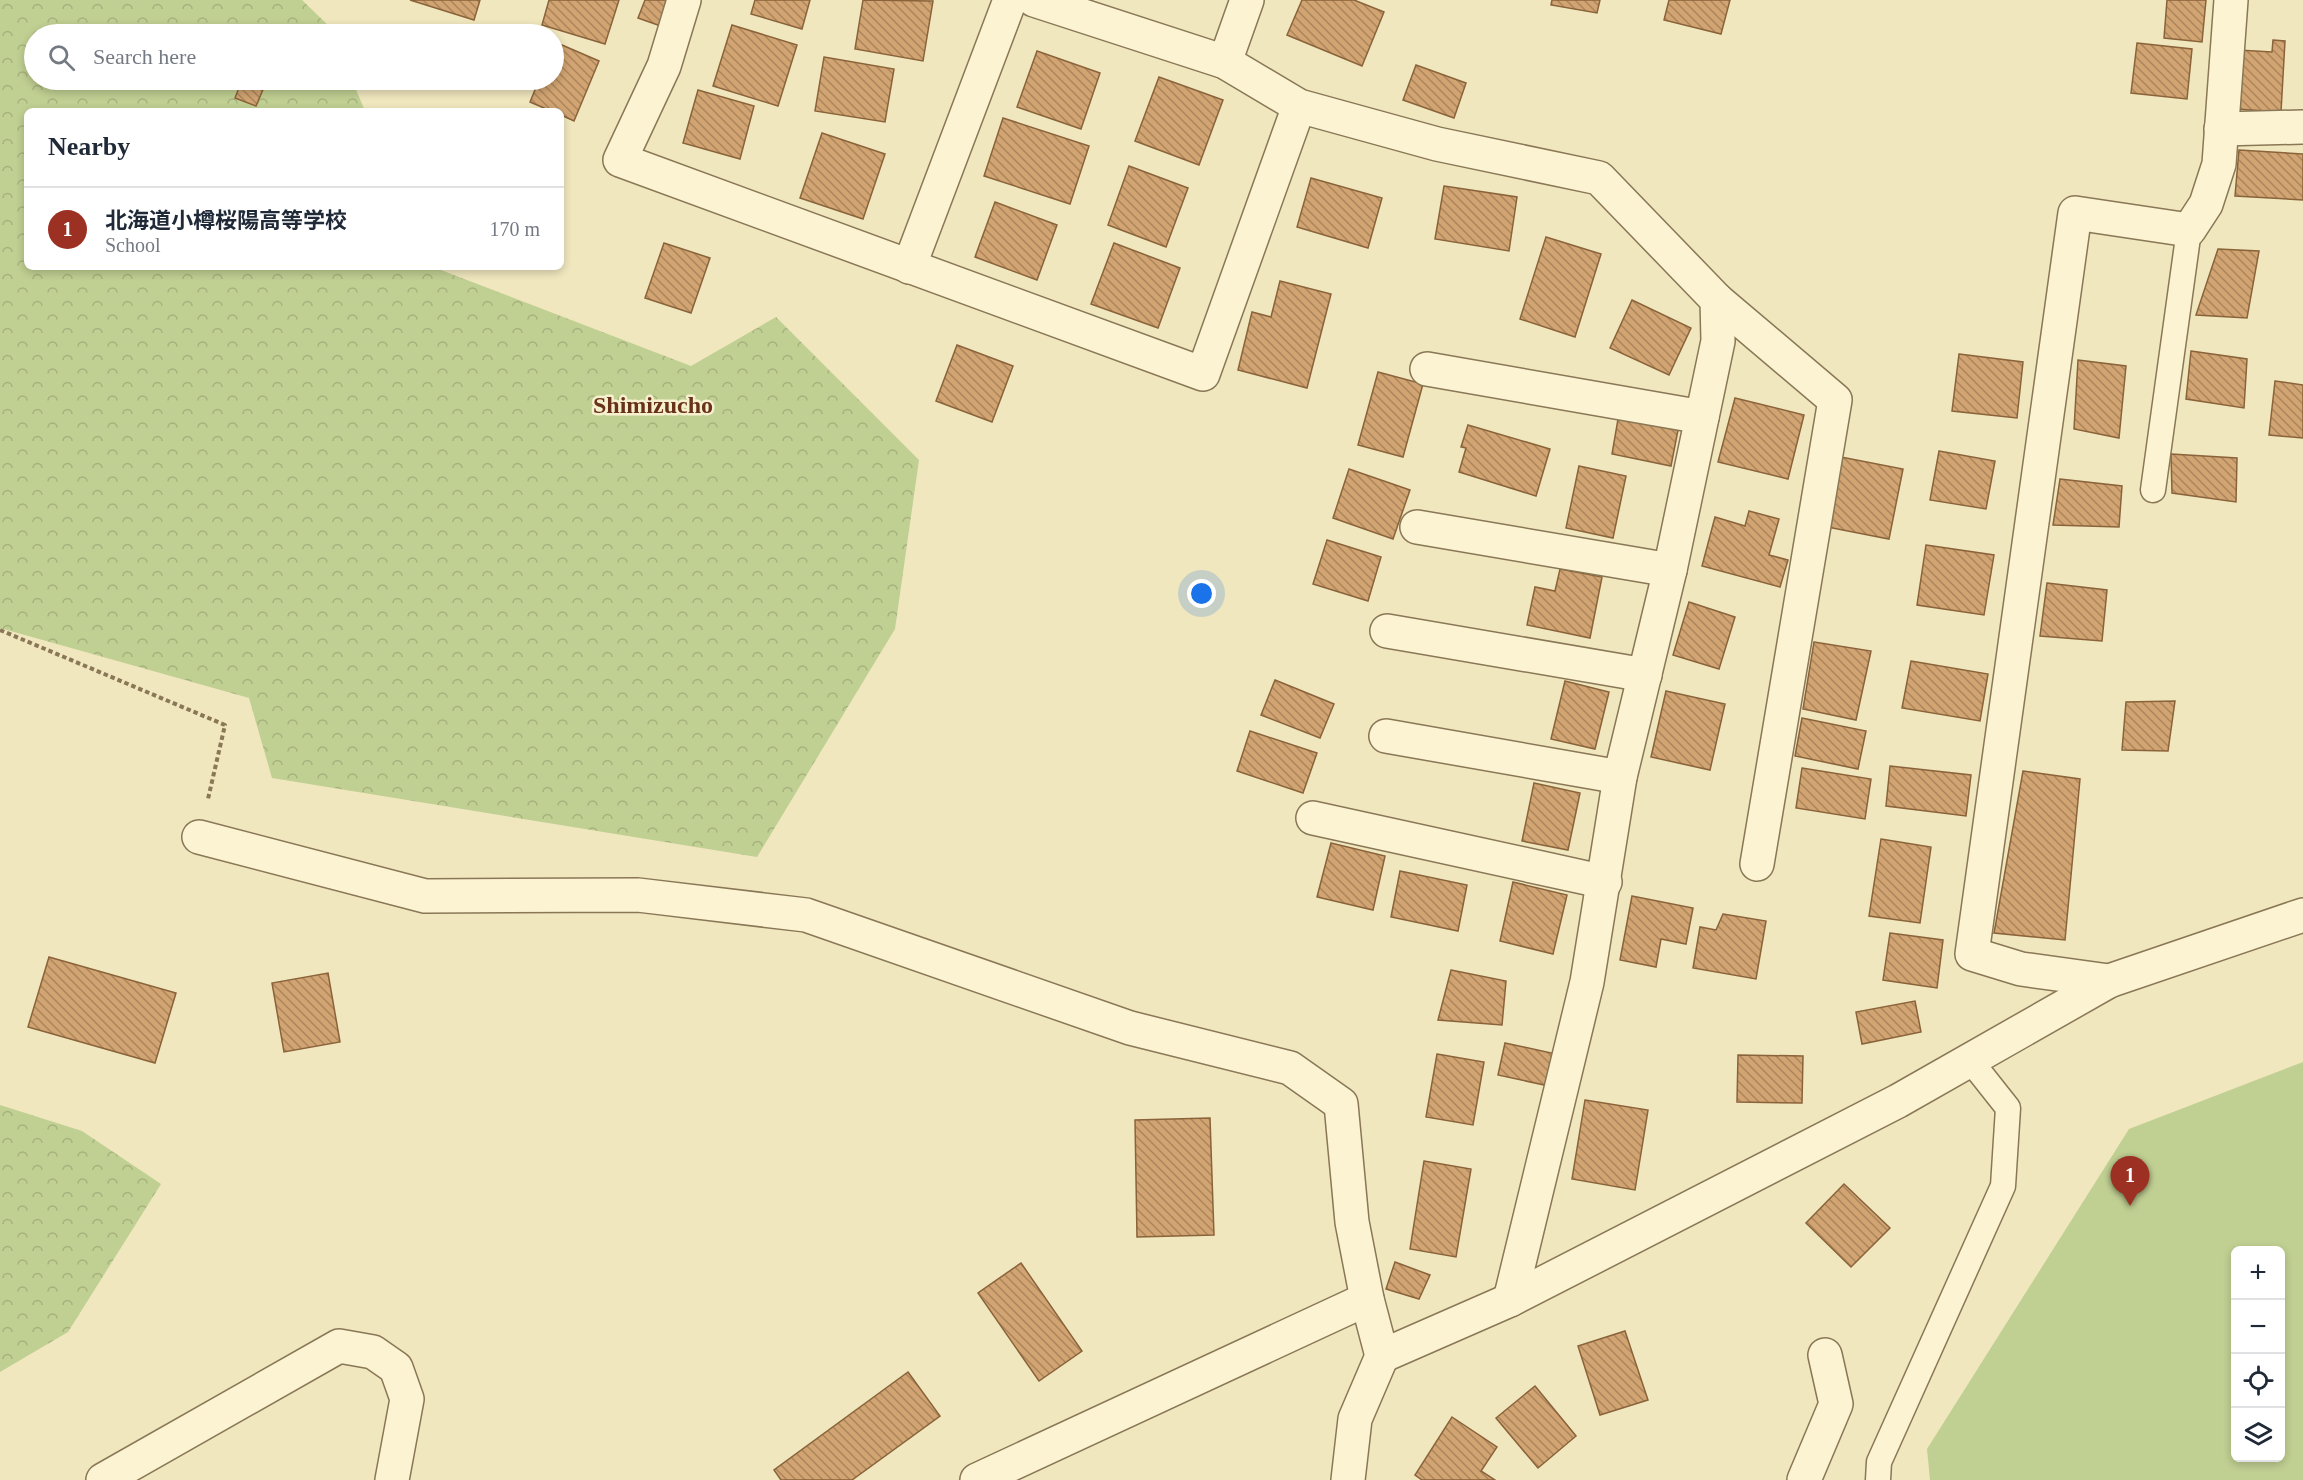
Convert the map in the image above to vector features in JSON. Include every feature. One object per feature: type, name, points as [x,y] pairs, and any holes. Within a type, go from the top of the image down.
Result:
[{"type":"street","points":[[684,0],[664,66],[620,160],[1203,374],[1299,106]]},
{"type":"street","points":[[909,267],[1010,0]]},
{"type":"street","points":[[1034,0],[1225,62],[1299,106],[1437,144],[1599,178],[1718,300],[1835,400],[1756,864]]},
{"type":"street","points":[[1225,62],[1246,0]]},
{"type":"street","points":[[2109,981],[2021,969],[1972,954],[2075,213],[2189,230],[2206,204],[2218,164],[2231,0]]},
{"type":"street","points":[[2221,129],[2303,127]]},
{"type":"street","points":[[1509,1300],[1587,982],[1605,882],[1620,777],[1670,570],[1718,341],[1718,300]]},
{"type":"street","points":[[1427,369],[1702,417]]},
{"type":"street","points":[[1417,527],[1670,570]]},
{"type":"street","points":[[1387,631],[1645,675]]},
{"type":"street","points":[[1386,736],[1620,777]]},
{"type":"street","points":[[1312,818],[1605,882]]},
{"type":"street","points":[[199,837],[424,896],[638,895],[806,915],[1130,1028],[1290,1068],[1341,1104],[1352,1222],[1367,1299],[1382,1356],[1355,1419],[1348,1480]]},
{"type":"street","points":[[1382,1356],[1509,1300],[1898,1101],[2109,981],[2303,915]]},
{"type":"street","points":[[977,1480],[1367,1299]]},
{"type":"street","points":[[103,1480],[339,1346],[373,1352],[396,1368],[407,1399],[392,1480]]},
{"type":"street","points":[[1804,1480],[1836,1404],[1825,1355]]},
{"type":"lane","points":[[2153,490],[2189,230]]},
{"type":"lane","points":[[1878,1480],[1879,1462],[2003,1186],[2008,1108],[1970,1060]]},
{"type":"path","points":[[0,630],[225,725],[199,837]]},
{"type":"green space","points":[[0,0],[302,0],[327,24],[24,24],[24,90],[356,90],[364,108],[24,108],[24,270],[441,270],[691,366],[776,317],[919,460],[895,629],[757,857],[272,778],[249,698],[0,628]]},
{"type":"green space","points":[[2303,1062],[2303,1480],[1930,1480],[1927,1449],[2129,1129]]},
{"type":"green space","points":[[0,1105],[82,1131],[161,1184],[68,1332],[0,1372]]},
{"type":"building","points":[[410,0],[480,0],[474,20]]},
{"type":"building","points":[[549,0],[619,0],[605,44],[564,32],[564,24],[542,24]]},
{"type":"building","points":[[645,0],[681,0],[672,30],[638,18]]},
{"type":"building","points":[[755,0],[810,0],[802,29],[751,14]]},
{"type":"building","points":[[863,0],[933,1],[923,61],[855,49]]},
{"type":"building","points":[[1302,0],[1354,0],[1384,12],[1362,66],[1287,35]]},
{"type":"building","points":[[1552,0],[1600,0],[1597,13],[1551,5]]},
{"type":"building","points":[[1669,0],[1730,0],[1721,34],[1664,20]]},
{"type":"building","points":[[2167,0],[2206,0],[2202,42],[2164,38]]},
{"type":"building","points":[[732,25],[797,45],[778,106],[713,86]]},
{"type":"building","points":[[2273,40],[2285,41],[2281,112],[2236,109],[2239,50],[2272,52]]},
{"type":"building","points":[[2137,43],[2192,49],[2187,99],[2131,93]]},
{"type":"building","points":[[564,46],[599,61],[574,121],[564,116],[564,108],[544,108],[530,102],[535,90],[564,90]]},
{"type":"building","points":[[1037,51],[1100,73],[1081,129],[1017,107]]},
{"type":"building","points":[[824,57],[894,69],[885,122],[815,111]]},
{"type":"building","points":[[1416,65],[1466,83],[1454,118],[1403,100]]},
{"type":"building","points":[[1159,77],[1223,100],[1199,165],[1135,141]]},
{"type":"building","points":[[238,90],[263,90],[256,106],[235,98]]},
{"type":"building","points":[[698,90],[754,106],[740,159],[683,143]]},
{"type":"building","points":[[1003,118],[1089,146],[1070,204],[984,176]]},
{"type":"building","points":[[822,133],[885,154],[863,219],[800,198]]},
{"type":"building","points":[[2239,150],[2303,154],[2303,200],[2235,196]]},
{"type":"building","points":[[1129,166],[1188,188],[1166,247],[1108,225]]},
{"type":"building","points":[[1311,178],[1382,198],[1368,248],[1297,227]]},
{"type":"building","points":[[1444,186],[1517,197],[1509,251],[1435,239]]},
{"type":"building","points":[[995,202],[1057,225],[1037,280],[975,257]]},
{"type":"building","points":[[1546,237],[1601,254],[1575,337],[1520,319]]},
{"type":"building","points":[[664,243],[710,258],[691,313],[645,298]]},
{"type":"building","points":[[1114,243],[1180,268],[1158,328],[1091,304]]},
{"type":"building","points":[[2218,249],[2259,251],[2247,318],[2196,315]]},
{"type":"building","points":[[1280,281],[1331,294],[1307,388],[1238,370],[1252,312],[1271,317]]},
{"type":"building","points":[[1632,300],[1691,328],[1669,375],[1610,348]]},
{"type":"building","points":[[957,345],[1013,366],[992,422],[936,401]]},
{"type":"building","points":[[2191,351],[2247,359],[2244,408],[2186,399]]},
{"type":"building","points":[[1959,354],[2023,362],[2017,418],[1952,411]]},
{"type":"building","points":[[2078,360],[2126,366],[2119,438],[2074,429]]},
{"type":"building","points":[[1378,372],[1423,384],[1403,457],[1358,445]]},
{"type":"building","points":[[2275,381],[2303,385],[2303,438],[2269,435]]},
{"type":"building","points":[[1735,398],[1804,415],[1788,479],[1718,462]]},
{"type":"building","points":[[1618,419],[1678,430],[1671,466],[1612,454]]},
{"type":"building","points":[[1468,425],[1550,449],[1536,496],[1459,472],[1466,448],[1461,447]]},
{"type":"building","points":[[1939,451],[1995,461],[1986,509],[1930,500]]},
{"type":"building","points":[[2171,454],[2237,458],[2236,502],[2172,493]]},
{"type":"building","points":[[1841,457],[1903,469],[1889,539],[1827,527]]},
{"type":"building","points":[[1579,466],[1626,476],[1613,538],[1566,528]]},
{"type":"building","points":[[1349,469],[1410,490],[1393,539],[1333,518]]},
{"type":"building","points":[[2060,479],[2122,486],[2119,527],[2053,525]]},
{"type":"building","points":[[1749,511],[1779,519],[1769,555],[1788,560],[1780,587],[1702,566],[1715,517],[1745,526]]},
{"type":"building","points":[[1327,540],[1381,557],[1368,601],[1313,584]]},
{"type":"building","points":[[1926,545],[1994,555],[1984,615],[1917,605]]},
{"type":"building","points":[[1560,569],[1602,577],[1590,638],[1527,625],[1535,587],[1555,591]]},
{"type":"building","points":[[2047,583],[2107,590],[2102,641],[2040,636]]},
{"type":"building","points":[[1689,602],[1735,617],[1719,669],[1673,655]]},
{"type":"building","points":[[1814,642],[1871,651],[1856,720],[1803,709]]},
{"type":"building","points":[[1911,661],[1988,674],[1980,721],[1902,708]]},
{"type":"building","points":[[1275,680],[1334,704],[1320,738],[1261,715]]},
{"type":"building","points":[[1565,681],[1609,692],[1595,749],[1551,739]]},
{"type":"building","points":[[1666,691],[1725,704],[1710,770],[1651,757]]},
{"type":"building","points":[[2175,701],[2168,751],[2122,750],[2126,702]]},
{"type":"building","points":[[1802,718],[1866,731],[1858,769],[1795,756]]},
{"type":"building","points":[[1250,731],[1317,753],[1303,793],[1237,771]]},
{"type":"building","points":[[1890,766],[1971,775],[1966,816],[1886,806]]},
{"type":"building","points":[[1802,768],[1871,779],[1865,819],[1796,808]]},
{"type":"building","points":[[2023,771],[2080,779],[2065,940],[1994,933]]},
{"type":"building","points":[[1534,783],[1580,793],[1568,850],[1522,841]]},
{"type":"building","points":[[1881,839],[1931,847],[1920,923],[1869,916]]},
{"type":"building","points":[[1331,843],[1385,856],[1373,910],[1317,897]]},
{"type":"building","points":[[1400,871],[1467,885],[1458,931],[1391,917]]},
{"type":"building","points":[[1513,882],[1567,895],[1553,954],[1500,941]]},
{"type":"building","points":[[1632,896],[1693,908],[1686,944],[1661,939],[1656,967],[1620,960]]},
{"type":"building","points":[[1723,914],[1766,921],[1756,979],[1693,968],[1700,927],[1716,930]]},
{"type":"building","points":[[1890,933],[1943,940],[1937,988],[1883,980]]},
{"type":"building","points":[[49,957],[176,993],[155,1063],[28,1027]]},
{"type":"building","points":[[1451,970],[1506,981],[1502,1025],[1438,1020]]},
{"type":"building","points":[[328,973],[340,1042],[284,1052],[272,983]]},
{"type":"building","points":[[1915,1001],[1921,1032],[1862,1044],[1856,1012]]},
{"type":"building","points":[[1505,1043],[1556,1054],[1549,1086],[1498,1075]]},
{"type":"building","points":[[1437,1054],[1484,1062],[1473,1125],[1426,1117]]},
{"type":"building","points":[[1738,1055],[1803,1056],[1802,1103],[1737,1102]]},
{"type":"building","points":[[1585,1100],[1648,1110],[1635,1190],[1572,1179]]},
{"type":"building","points":[[1210,1118],[1214,1235],[1137,1237],[1135,1120]]},
{"type":"building","points":[[1424,1161],[1471,1169],[1456,1257],[1410,1249]]},
{"type":"building","points":[[1844,1184],[1890,1228],[1851,1267],[1806,1223]]},
{"type":"building","points":[[1395,1262],[1430,1275],[1419,1299],[1386,1289]]},
{"type":"building","points":[[1021,1263],[1082,1351],[1039,1381],[978,1293]]},
{"type":"building","points":[[1625,1331],[1648,1400],[1600,1415],[1578,1346]]},
{"type":"building","points":[[908,1372],[940,1416],[852,1480],[781,1480],[774,1470]]},
{"type":"building","points":[[1535,1386],[1576,1436],[1538,1468],[1496,1418]]},
{"type":"building","points":[[1452,1417],[1497,1447],[1481,1471],[1495,1480],[1422,1480],[1415,1475]]},
{"type":"place","name":"北海道小樽桜陽高等学校","points":[[2130,1206]]},
{"type":"district","name":"Shimizucho","points":[[653,405]]}]
